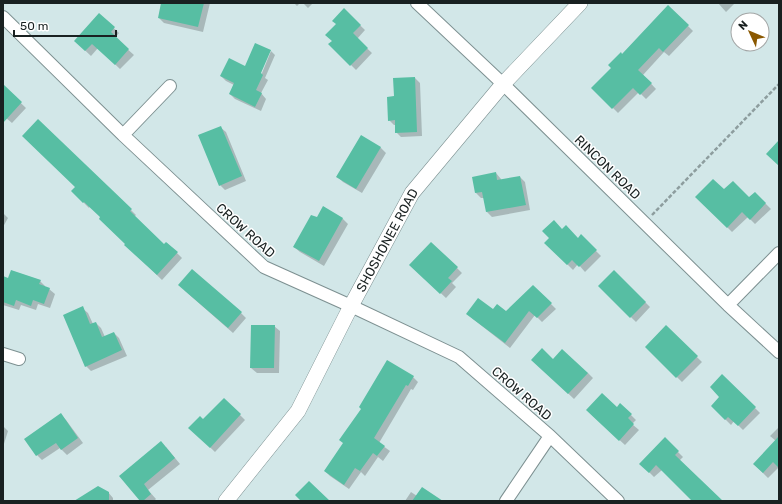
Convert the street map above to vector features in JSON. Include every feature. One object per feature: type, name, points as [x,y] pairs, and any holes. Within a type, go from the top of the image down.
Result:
[{"type":"street","name":"RINCON ROAD","points":[[417,3],[503,84],[728,305],[779,352]]},
{"type":"street","name":"SHOSHONEE ROAD","points":[[226,501],[298,411],[351,306],[412,193],[503,84],[580,3]]},
{"type":"street","name":"CROW ROAD","points":[[3,17],[124,135],[264,267],[459,357],[550,436],[618,501]]},
{"type":"street","points":[[124,135],[170,86]]},
{"type":"street","points":[[728,305],[779,253]]},
{"type":"street","points":[[3,354],[19,359]]},
{"type":"street","points":[[506,501],[550,436]]},
{"type":"path","points":[[645,223],[779,84]]},
{"type":"building","points":[[161,3],[204,3],[198,27],[158,18]]},
{"type":"building","points":[[668,5],[689,25],[663,52],[659,48],[638,70],[652,83],[640,95],[633,88],[612,109],[591,88],[611,68],[608,65],[621,52],[622,54]]},
{"type":"building","points":[[344,8],[361,25],[353,33],[368,48],[350,66],[328,44],[332,41],[325,35],[336,24],[332,21]]},
{"type":"building","points":[[99,13],[115,27],[111,32],[129,49],[115,65],[92,44],[85,51],[74,41]]},
{"type":"building","points":[[255,43],[271,50],[261,73],[263,75],[256,90],[262,93],[255,107],[229,94],[234,83],[220,76],[229,58],[245,66]]},
{"type":"building","points":[[415,77],[417,132],[395,133],[395,120],[388,121],[387,97],[394,96],[393,78]]},
{"type":"building","points":[[3,84],[22,102],[3,123]]},
{"type":"building","points":[[38,119],[132,209],[130,211],[164,244],[166,242],[178,252],[157,275],[124,245],[125,244],[99,219],[100,217],[71,191],[75,187],[22,136]]},
{"type":"building","points":[[221,126],[242,176],[219,186],[198,135]]},
{"type":"building","points":[[361,135],[381,147],[356,189],[336,177]]},
{"type":"building","points":[[779,140],[779,166],[766,154]]},
{"type":"building","points":[[496,172],[497,180],[520,176],[526,205],[486,212],[482,192],[475,193],[472,177]]},
{"type":"building","points":[[713,179],[724,189],[733,181],[749,197],[755,192],[766,203],[750,220],[742,212],[727,228],[695,197]]},
{"type":"building","points":[[323,206],[343,218],[319,261],[293,247],[311,215],[317,217]]},
{"type":"building","points":[[554,220],[562,229],[566,225],[578,238],[581,234],[597,250],[579,267],[572,260],[567,265],[544,243],[549,238],[542,231]]},
{"type":"building","points":[[431,242],[458,267],[448,278],[452,281],[440,294],[409,265]]},
{"type":"building","points":[[192,269],[242,312],[228,328],[178,285]]},
{"type":"building","points":[[11,270],[41,280],[39,284],[50,288],[44,304],[33,300],[31,306],[16,300],[14,306],[3,302],[3,276],[8,278]]},
{"type":"building","points":[[614,270],[646,302],[630,318],[598,286]]},
{"type":"building","points":[[533,285],[552,303],[537,318],[529,311],[505,343],[466,314],[478,298],[493,309],[497,304],[506,311]]},
{"type":"building","points":[[83,306],[90,324],[96,322],[102,337],[114,332],[122,350],[85,367],[63,315]]},
{"type":"building","points":[[251,325],[275,325],[274,368],[250,368]]},
{"type":"building","points":[[666,325],[698,356],[676,378],[645,347]]},
{"type":"building","points":[[542,348],[553,359],[562,349],[588,373],[568,394],[531,360]]},
{"type":"building","points":[[387,360],[414,376],[408,386],[406,385],[374,438],[385,446],[377,456],[373,453],[360,471],[355,468],[344,485],[324,471],[343,443],[339,440],[361,409],[359,407]]},
{"type":"building","points":[[722,374],[756,407],[738,426],[728,417],[725,420],[711,406],[719,397],[710,387]]},
{"type":"building","points":[[602,393],[617,407],[620,403],[632,414],[628,418],[634,424],[619,441],[586,410]]},
{"type":"building","points":[[224,398],[241,414],[210,448],[188,428],[200,416],[203,419]]},
{"type":"building","points":[[61,413],[78,438],[61,450],[56,443],[36,456],[24,439]]},
{"type":"building","points":[[779,436],[779,468],[773,462],[763,473],[753,464]]},
{"type":"building","points":[[665,437],[679,451],[675,455],[723,501],[692,501],[656,465],[649,473],[639,464]]},
{"type":"building","points":[[161,441],[175,458],[144,484],[151,494],[143,501],[140,501],[119,476]]},
{"type":"building","points":[[309,481],[330,501],[301,501],[295,495]]},
{"type":"building","points":[[98,486],[109,492],[109,501],[74,501]]},
{"type":"building","points":[[422,487],[443,501],[412,501]]}]
